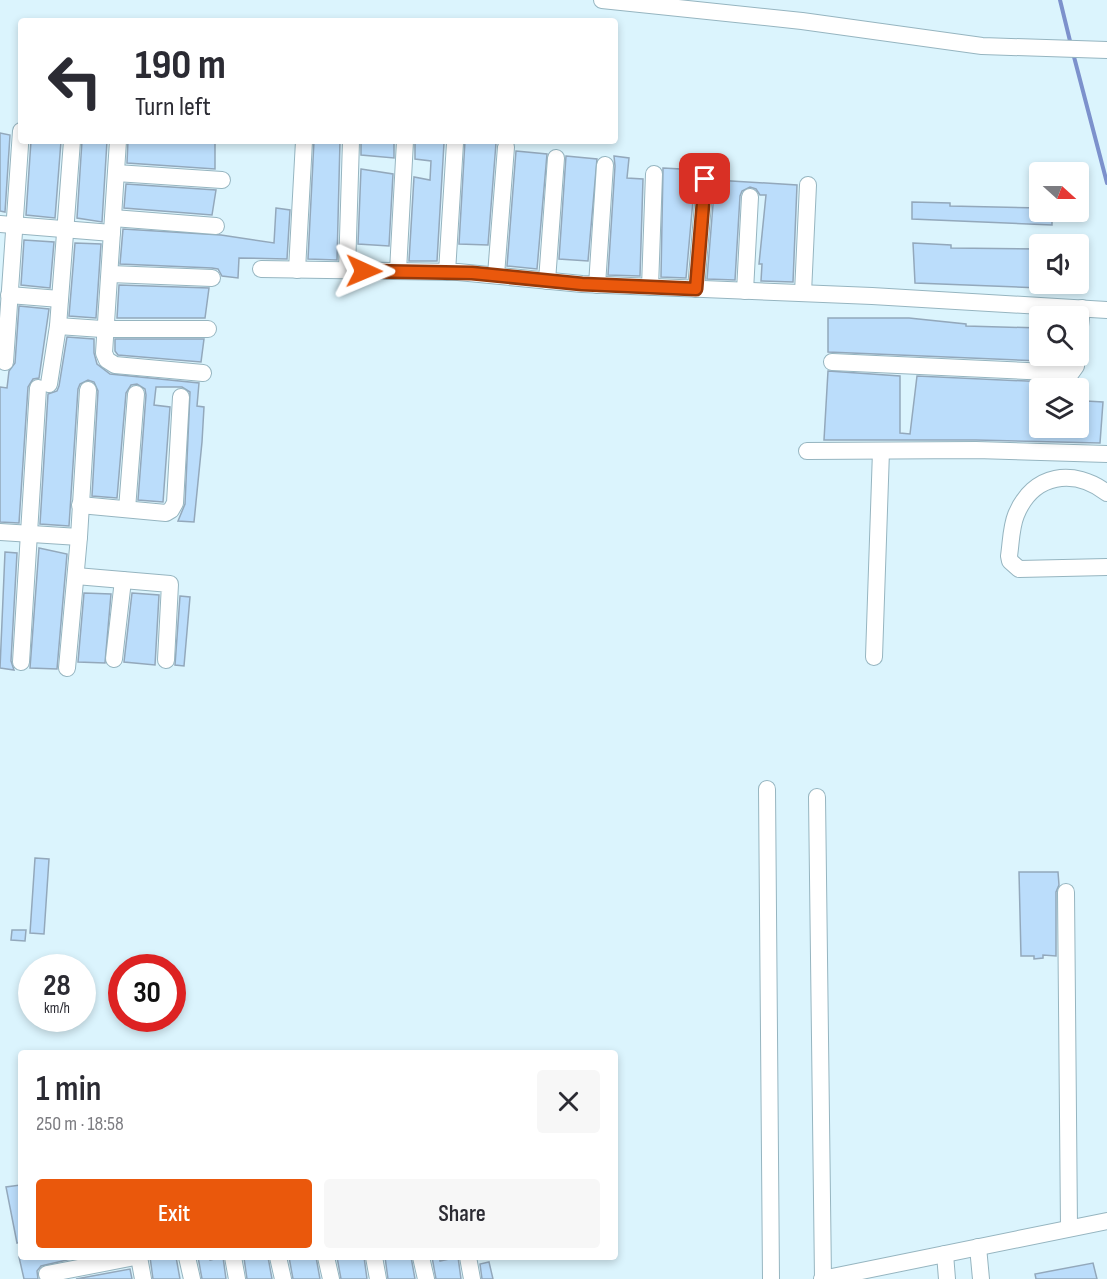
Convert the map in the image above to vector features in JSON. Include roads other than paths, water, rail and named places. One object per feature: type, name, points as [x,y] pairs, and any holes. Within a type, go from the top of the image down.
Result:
[{"type":"street","points":[[602,0],[802,21],[982,46],[1107,50]]},
{"type":"street","points":[[5,362],[9,295],[7,224],[19,144]]},
{"type":"street","points":[[21,662],[44,386],[58,326],[72,144]]},
{"type":"street","points":[[118,144],[108,328],[104,353],[107,360],[115,365],[203,374]]},
{"type":"street","points":[[297,270],[304,144]]},
{"type":"street","points":[[347,270],[351,144]]},
{"type":"street","points":[[398,271],[405,144]]},
{"type":"street","points":[[447,272],[455,144]]},
{"type":"street","points":[[496,275],[506,147]]},
{"type":"street","points":[[547,281],[556,158]]},
{"type":"street","points":[[597,285],[605,165]]},
{"type":"street","points":[[116,173],[222,180]]},
{"type":"street","points":[[650,287],[654,174]]},
{"type":"street","points":[[696,289],[705,179]]},
{"type":"street","points":[[803,293],[808,184]]},
{"type":"street","points":[[745,291],[750,197]]},
{"type":"street","points":[[7,224],[65,229],[113,225],[216,226]]},
{"type":"street","points":[[261,269],[447,272],[597,285],[1045,306]]},
{"type":"street","points":[[110,274],[212,278]]},
{"type":"street","points":[[9,295],[60,299]]},
{"type":"street","points":[[1089,309],[1107,310]]},
{"type":"street","points":[[58,326],[208,328]]},
{"type":"street","points":[[832,362],[1071,373],[1076,366]]},
{"type":"street","points":[[67,668],[79,537],[88,390]]},
{"type":"street","points":[[127,509],[136,394]]},
{"type":"street","points":[[80,505],[166,513],[171,510],[175,503],[182,397]]},
{"type":"street","points":[[807,451],[1107,454]]},
{"type":"street","points":[[874,657],[881,451]]},
{"type":"street","points":[[1107,493],[1094,483],[1074,478],[1049,480],[1036,486],[1016,515],[1009,556],[1010,561],[1019,568],[1107,567]]},
{"type":"street","points":[[0,532],[79,537]]},
{"type":"street","points":[[76,576],[171,584],[166,660]]},
{"type":"street","points":[[114,659],[123,580]]},
{"type":"street","points":[[767,789],[771,1279]]},
{"type":"street","points":[[817,797],[822,1279],[1107,1221]]},
{"type":"street","points":[[1066,892],[1069,1228]]},
{"type":"street","points":[[978,1247],[981,1279]]},
{"type":"street","points":[[945,1254],[947,1279]]},
{"type":"street","points":[[46,1270],[93,1267],[124,1260]]},
{"type":"street","points":[[138,1260],[143,1279]]},
{"type":"street","points":[[189,1260],[192,1279]]},
{"type":"street","points":[[234,1260],[237,1279]]},
{"type":"street","points":[[279,1260],[283,1279]]},
{"type":"street","points":[[327,1260],[331,1279]]},
{"type":"street","points":[[375,1260],[378,1279]]},
{"type":"street","points":[[422,1260],[426,1279]]},
{"type":"street","points":[[469,1260],[472,1279]]},
{"type":"waterway","points":[[1060,0],[1071,45]]},
{"type":"waterway","points":[[1073,53],[1107,183]]}]
